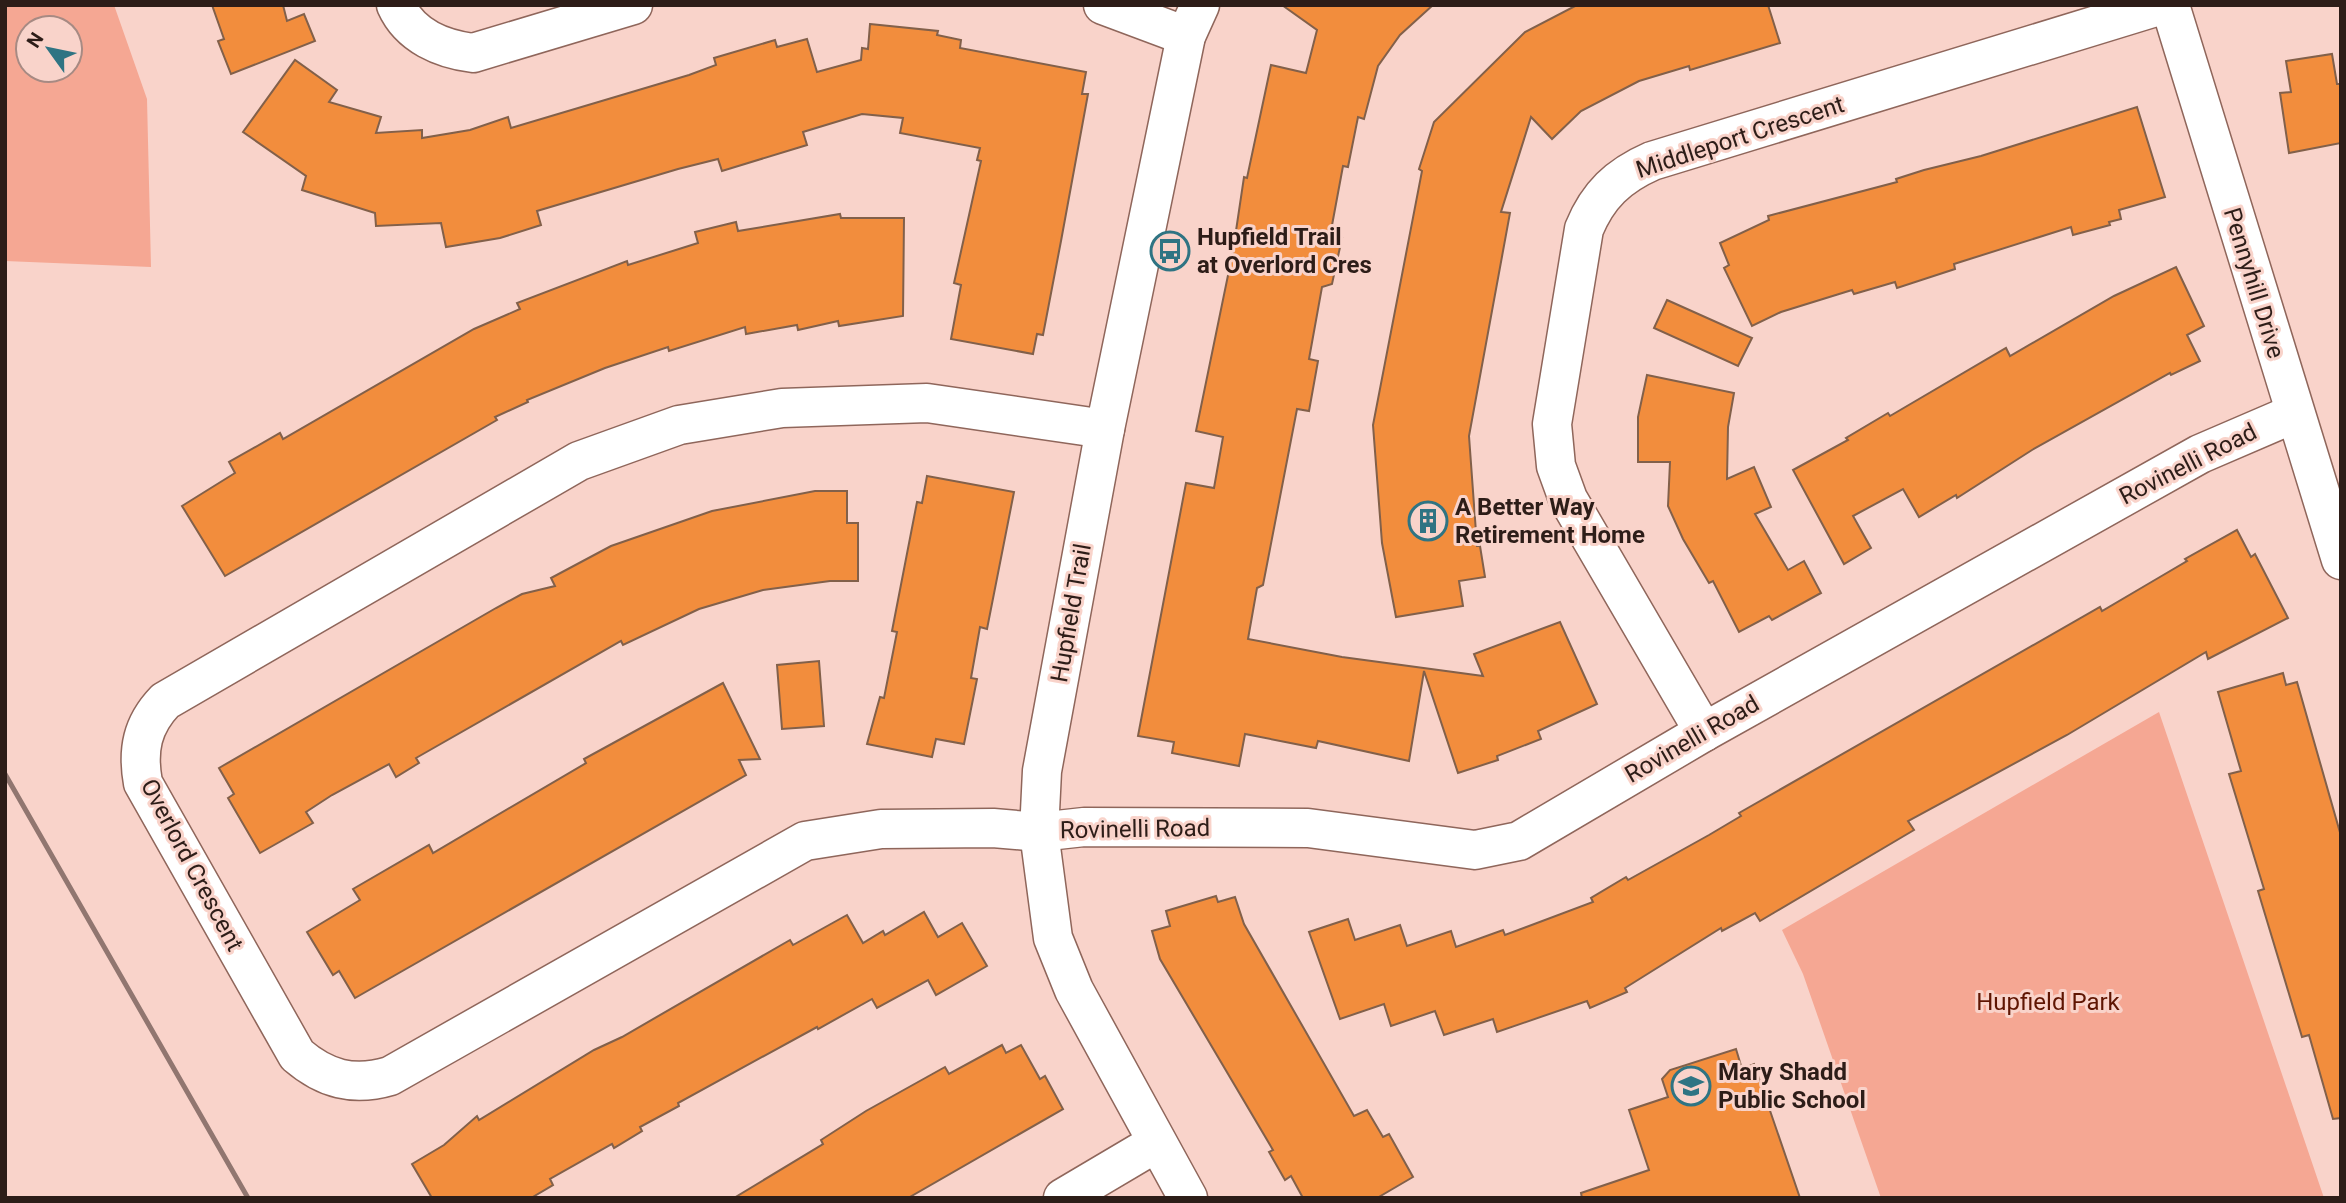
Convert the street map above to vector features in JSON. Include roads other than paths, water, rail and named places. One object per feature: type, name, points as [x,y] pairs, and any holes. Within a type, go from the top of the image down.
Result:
[{"type":"street","points":[[396,5],[410,25],[431,42],[452,50],[474,53],[633,5]]},
{"type":"street","points":[[1102,5],[1193,21]]},
{"type":"street","name":"Middleport Crescent","points":[[1704,732],[1568,499],[1556,467],[1552,424],[1584,229],[1591,213],[1611,184],[1652,161],[2162,5]]},
{"type":"street","name":"Pennyhill Drive","points":[[2169,5],[2293,414],[2341,560]]},
{"type":"street","name":"Hupfield Trail","points":[[1188,1198],[1074,990],[1053,938],[1039,832],[1042,771],[1105,429],[1193,21]]},
{"type":"street","name":"Overlord Crescent","points":[[1039,832],[993,828],[881,829],[805,841],[390,1076],[374,1081],[348,1082],[313,1069],[297,1055],[143,783],[140,764],[143,733],[150,716],[165,701],[568,468],[679,425],[782,408],[927,403],[1105,429]]},
{"type":"street","name":"Rovinelli Road","points":[[1039,832],[1084,827],[1308,828],[1475,850],[1519,841],[1704,732],[2200,454],[2293,414]]},
{"type":"street","points":[[1063,1198],[1156,1143]]},
{"type":"railway","points":[[5,774],[248,1198]]},
{"type":"place","name":"Hupfield Trail at Overlord Cres","points":[[1170,251]]},
{"type":"place","name":"A Better Way Retirement Home","points":[[1428,521]]},
{"type":"place","name":"Mary Shadd Public School","points":[[1691,1086]]},
{"type":"park label","name":"Hupfield Park","points":[[2048,1002]]}]
